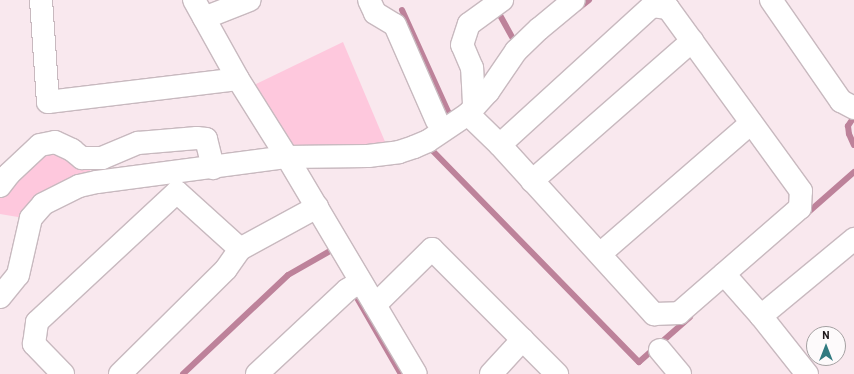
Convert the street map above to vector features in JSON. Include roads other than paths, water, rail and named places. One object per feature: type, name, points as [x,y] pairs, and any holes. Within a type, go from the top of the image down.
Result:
[{"type":"street","points":[[41,0],[48,102],[238,79]]},
{"type":"street","points":[[250,0],[199,9],[238,79],[287,157],[310,210],[353,286],[375,305],[416,374]]},
{"type":"street","points":[[369,0],[375,13],[395,25],[437,121]]},
{"type":"street","points":[[0,297],[18,275],[31,218],[43,204],[79,186],[97,182],[213,168],[287,157],[348,158],[399,152],[428,141],[472,103],[488,92],[516,51],[539,29],[574,0]]},
{"type":"street","points":[[771,0],[841,101],[854,108]]},
{"type":"street","points":[[497,4],[469,24],[462,45],[472,68],[472,103],[500,145],[654,314],[679,313],[800,208],[801,191],[668,8],[652,6],[500,145]]},
{"type":"street","points":[[532,181],[692,41]]},
{"type":"street","points":[[600,254],[751,123]]},
{"type":"street","points":[[0,186],[9,174],[40,145],[55,142],[72,150],[82,158],[102,158],[138,143],[197,138],[206,139],[213,168]]},
{"type":"street","points":[[155,174],[240,249]]},
{"type":"street","points":[[63,374],[34,344],[37,322],[177,192]]},
{"type":"street","points":[[120,374],[226,269],[240,249],[310,210]]},
{"type":"street","points":[[761,316],[854,239]]},
{"type":"street","points":[[375,305],[432,249],[557,374]]},
{"type":"street","points":[[724,274],[761,316],[807,374]]},
{"type":"street","points":[[257,374],[353,286]]},
{"type":"street","points":[[491,374],[523,339]]},
{"type":"street","points":[[660,350],[680,374]]},
{"type":"waterway","points":[[579,8],[589,0]]},
{"type":"waterway","points":[[496,8],[514,40],[511,46]]},
{"type":"waterway","points":[[402,10],[451,118]]},
{"type":"waterway","points":[[854,117],[848,126],[849,134],[854,145]]},
{"type":"waterway","points":[[428,146],[639,362],[690,317]]},
{"type":"waterway","points":[[804,216],[854,172]]},
{"type":"waterway","points":[[183,374],[288,275],[330,251]]},
{"type":"waterway","points":[[353,291],[401,374]]}]
